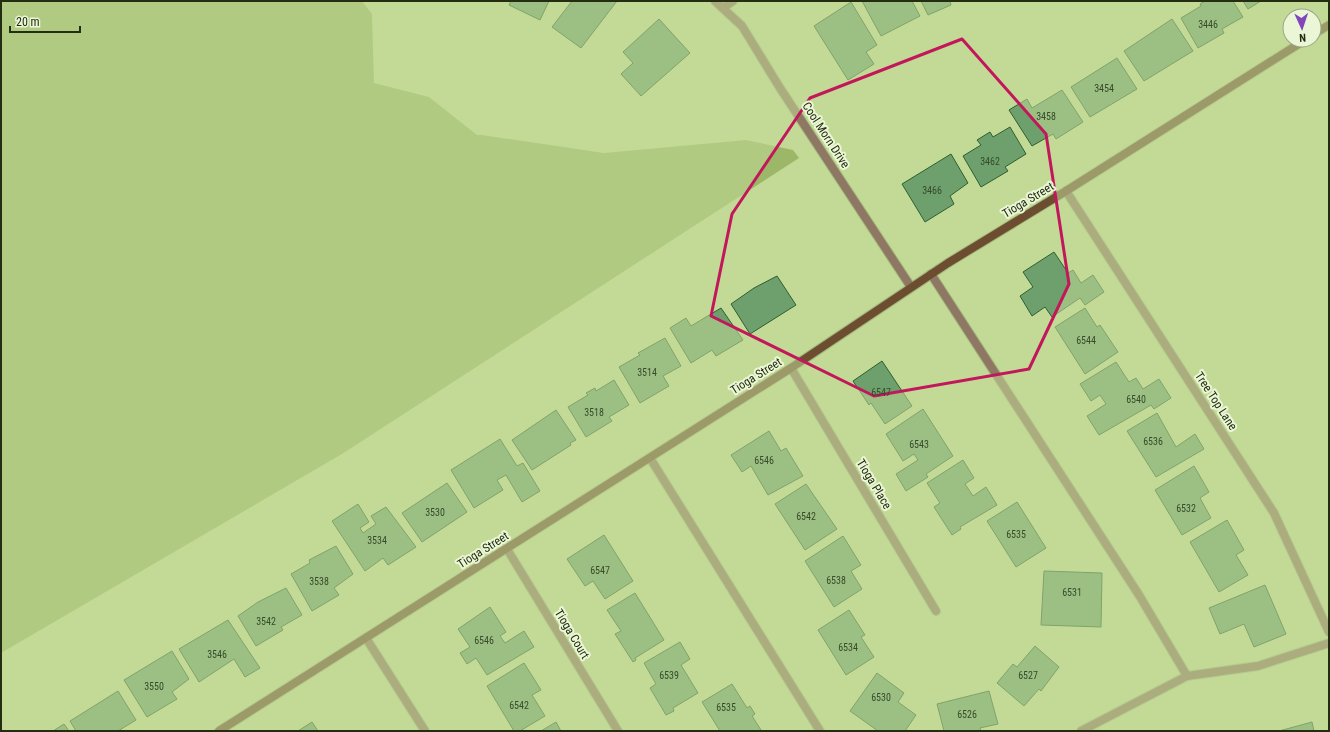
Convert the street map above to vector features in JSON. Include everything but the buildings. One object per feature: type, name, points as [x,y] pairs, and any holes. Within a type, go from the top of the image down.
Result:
[{"type":"street","name":"Cool Morn Drive","points":[[715,1],[742,26],[780,88],[911,287]]},
{"type":"street","points":[[722,8],[733,1]]},
{"type":"street","name":"Tioga Street","points":[[219,731],[791,368],[931,274],[1066,191],[1292,48]]},
{"type":"street","name":"Tree Top Lane","points":[[1066,191],[1274,513],[1329,632]]},
{"type":"street","points":[[931,274],[1139,595],[1187,676]]},
{"type":"street","name":"Tioga Place","points":[[791,368],[936,611]]},
{"type":"street","points":[[650,458],[820,731]]},
{"type":"street","name":"Tioga Court","points":[[507,549],[618,731]]},
{"type":"street","points":[[366,638],[425,731]]},
{"type":"street","points":[[1081,731],[1187,676],[1258,666],[1329,642]]},
{"type":"highlighted area","points":[[962,39],[1046,134],[1069,284],[1029,369],[874,396],[711,316],[732,214],[810,98]]},
{"type":"green space","points":[[1,1],[362,1],[372,14],[374,83],[429,97],[477,135],[604,153],[746,140],[793,150],[799,158],[342,454],[1,653]]}]
